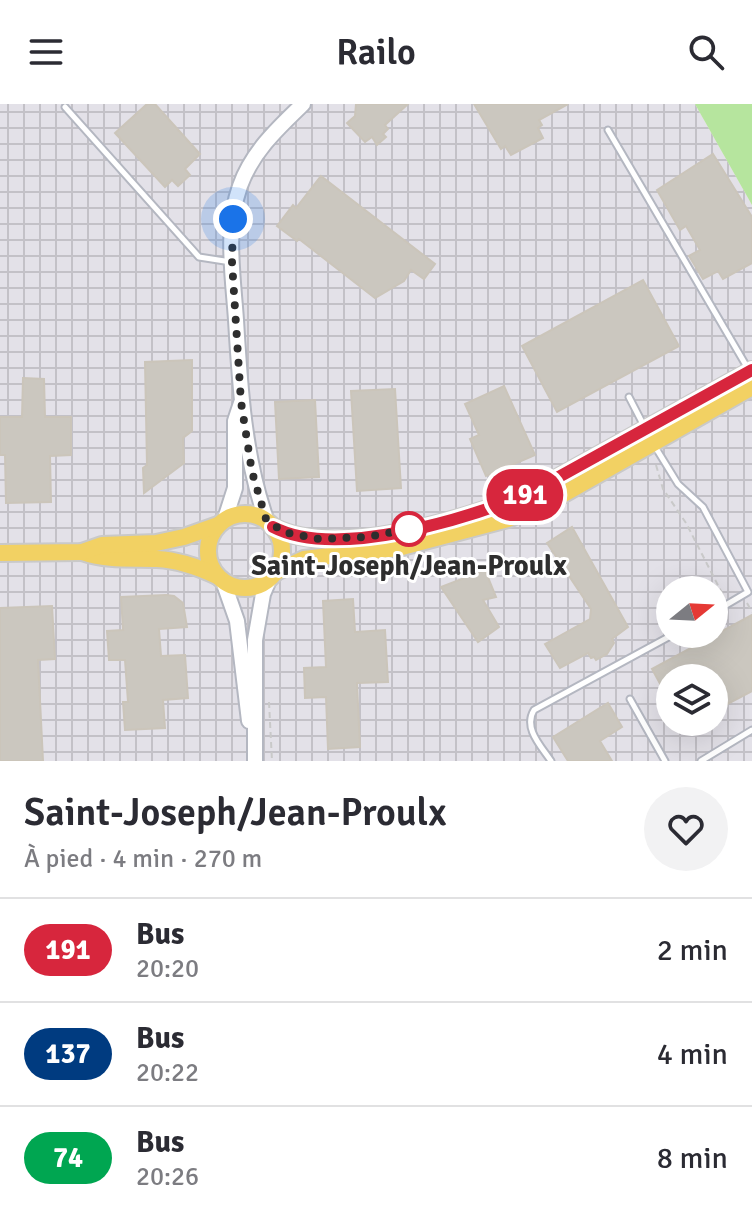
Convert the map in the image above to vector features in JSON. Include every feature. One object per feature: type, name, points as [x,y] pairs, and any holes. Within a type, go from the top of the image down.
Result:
[{"type":"main road","points":[[82,552],[103,559],[173,561],[242,588],[261,585],[304,559],[398,548],[484,527],[560,496],[650,444],[751,376]]},
{"type":"main road","points":[[0,553],[82,552],[102,545],[156,543],[249,514],[294,536],[339,539],[382,535],[454,519],[528,494],[650,444]]},
{"type":"main road","points":[[220,578],[208,556],[208,544],[221,522]]},
{"type":"main road","points":[[270,523],[280,537],[282,549],[272,576]]},
{"type":"street","points":[[270,523],[252,472],[241,402],[232,262],[233,219],[245,175],[264,143],[303,104]]},
{"type":"street","points":[[221,522],[235,488],[235,421],[241,402]]},
{"type":"street","points":[[255,761],[255,640],[263,594],[272,576]]},
{"type":"street","points":[[220,578],[237,621],[248,718],[254,732]]},
{"type":"lane","points":[[65,107],[199,257],[232,262]]},
{"type":"lane","points":[[608,130],[751,376]]},
{"type":"lane","points":[[629,397],[650,444],[678,484],[703,507],[748,592],[728,603]]},
{"type":"lane","points":[[551,761],[530,728],[530,716],[534,710],[656,644]]},
{"type":"lane","points":[[630,699],[665,761]]},
{"type":"lane","points":[[701,761],[752,730]]},
{"type":"path","points":[[650,444],[663,489],[686,523],[713,576]]},
{"type":"path","points":[[743,595],[752,612]]},
{"type":"shaded area","points":[[0,104],[695,104],[752,205],[752,761],[0,761]]},
{"type":"green space","points":[[695,104],[752,104],[752,205]]},
{"type":"building","points":[[147,104],[155,104],[200,154],[185,169],[190,175],[178,186],[172,180],[165,187],[115,133]]},
{"type":"building","points":[[356,104],[408,104],[385,125],[388,129],[383,134],[386,137],[377,145],[372,137],[365,142],[347,123],[355,116]]},
{"type":"building","points":[[474,104],[568,104],[539,120],[542,125],[538,128],[543,138],[511,155],[505,146],[501,149]]},
{"type":"building","points":[[713,154],[752,217],[752,263],[723,279],[718,271],[703,279],[689,256],[700,250],[686,226],[680,230],[657,190]]},
{"type":"building","points":[[321,176],[435,264],[424,279],[411,270],[404,281],[375,298],[299,239],[297,241],[277,226]]},
{"type":"building","points":[[643,280],[679,346],[557,412],[522,346]]},
{"type":"building","points":[[192,360],[192,431],[183,438],[184,463],[144,493],[143,468],[147,465],[145,362]]},
{"type":"building","points":[[23,378],[44,379],[45,417],[71,417],[71,455],[50,456],[51,502],[6,503],[5,455],[0,455],[0,417],[22,417]]},
{"type":"building","points":[[504,386],[535,455],[486,476],[470,439],[479,435],[465,404]]},
{"type":"building","points":[[395,389],[401,488],[357,491],[351,391]]},
{"type":"building","points":[[315,400],[319,477],[279,479],[275,402]]},
{"type":"building","points":[[572,527],[628,627],[612,639],[614,643],[607,654],[596,660],[588,653],[560,668],[545,644],[590,619],[591,609],[547,543]]},
{"type":"building","points":[[485,570],[496,597],[483,600],[499,627],[478,642],[441,587]]},
{"type":"building","points":[[174,596],[183,603],[187,627],[159,629],[161,656],[185,655],[188,698],[163,700],[165,728],[125,730],[123,702],[128,702],[125,660],[109,660],[107,631],[123,630],[121,597]]},
{"type":"building","points":[[353,599],[355,632],[385,630],[388,682],[357,683],[360,747],[328,749],[326,697],[305,698],[304,668],[326,667],[323,601]]},
{"type":"building","points":[[52,606],[55,659],[38,660],[43,761],[0,761],[0,608]]},
{"type":"building","points":[[752,615],[752,691],[728,704],[728,664],[661,664],[691,648],[728,648],[728,628]]},
{"type":"building","points":[[608,703],[622,727],[600,741],[612,761],[568,761],[553,737]]},
{"type":"bus line","name":"191","points":[[273,527],[294,536],[319,539],[367,537],[454,519],[499,505],[528,494],[752,370]]},
{"type":"place","name":"Saint-Joseph/Jean-Proulx","points":[[409,529]]},
{"type":"route","points":[[233,219],[232,262],[241,402],[252,472],[266,519],[283,532],[319,539],[367,537],[409,529]]}]
